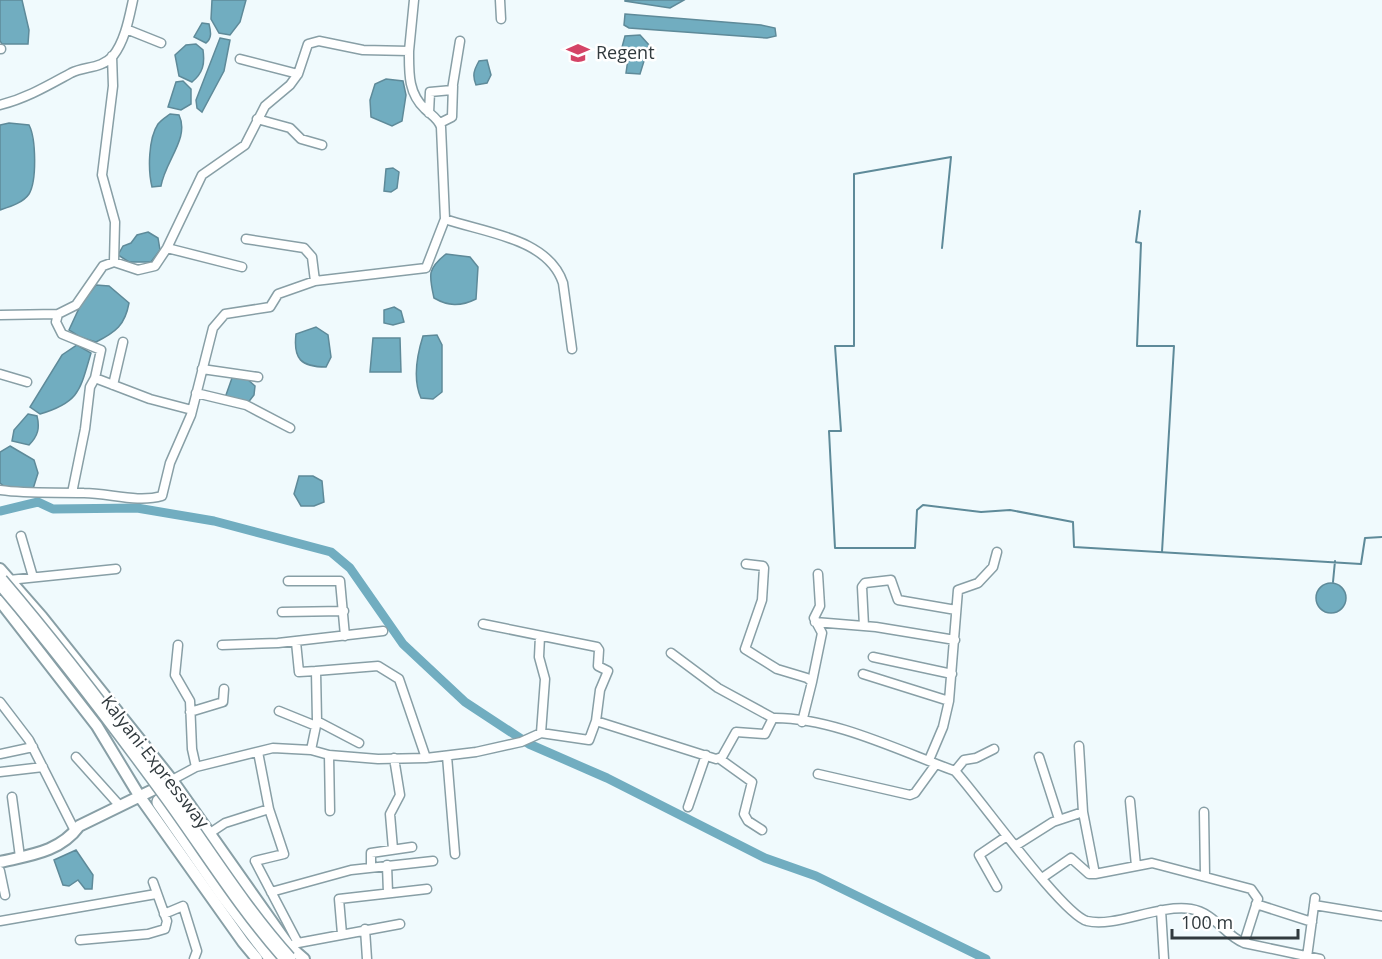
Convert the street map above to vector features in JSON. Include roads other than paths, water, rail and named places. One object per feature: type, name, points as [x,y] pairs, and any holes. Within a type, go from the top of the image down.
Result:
[{"type":"highway","name":"Kalyani Expressway","points":[[3,583],[168,797],[257,924],[292,949]]},
{"type":"highway","name":"Kalyani Expressway","points":[[3,583],[95,709],[223,893],[273,959]]},
{"type":"street","points":[[0,105],[25,99],[74,72],[95,68],[112,56],[126,29],[133,0]]},
{"type":"street","points":[[0,490],[18,494],[72,493],[150,500],[162,496],[170,463],[192,410],[213,328],[225,315],[270,307],[278,294],[315,281],[426,268],[445,219],[440,123],[415,98],[411,89],[409,51],[414,0]]},
{"type":"street","points":[[500,0],[501,19]]},
{"type":"street","points":[[126,29],[161,43]]},
{"type":"street","points":[[440,123],[452,117],[453,86],[460,41]]},
{"type":"street","points":[[0,315],[57,314],[76,305],[104,266],[114,262],[138,270],[155,266],[167,248],[202,175],[245,145],[265,106],[290,85],[298,74],[306,48],[313,42],[363,50],[409,51]]},
{"type":"street","points":[[112,56],[113,86],[102,175],[115,222],[114,262]]},
{"type":"street","points":[[240,59],[298,74]]},
{"type":"street","points":[[429,113],[430,92],[448,92],[453,86]]},
{"type":"street","points":[[257,119],[290,128],[301,139],[322,145]]},
{"type":"street","points":[[445,219],[529,246],[545,255],[560,273],[563,283],[572,349]]},
{"type":"street","points":[[246,238],[304,248],[312,257],[315,281]]},
{"type":"street","points":[[167,248],[242,267]]},
{"type":"street","points":[[57,314],[56,322],[62,334],[100,351],[96,378],[90,387],[86,429],[72,493]]},
{"type":"street","points":[[113,385],[123,342]]},
{"type":"street","points":[[202,369],[258,377]]},
{"type":"street","points":[[0,374],[27,382]]},
{"type":"street","points":[[96,378],[150,399],[192,410]]},
{"type":"street","points":[[196,393],[246,405],[290,428]]},
{"type":"street","points":[[21,536],[33,577]]},
{"type":"street","points":[[818,774],[910,795],[915,793],[932,762],[949,701],[959,588],[978,583],[993,567],[997,552]]},
{"type":"street","points":[[746,564],[765,568],[761,602],[745,649],[777,669],[807,678],[812,682]]},
{"type":"street","name":"Kalyani Expressway","points":[[0,569],[3,583],[172,780],[292,949],[304,959]]},
{"type":"street","points":[[3,583],[33,577],[116,570]]},
{"type":"street","points":[[802,722],[822,633],[814,616],[820,606],[818,574]]},
{"type":"street","points":[[864,626],[862,587],[865,583],[891,580],[897,599],[956,610]]},
{"type":"street","points":[[288,581],[340,581],[345,636]]},
{"type":"street","name":"Kalyani Expressway","points":[[0,601],[97,726],[243,942],[257,959]]},
{"type":"street","points":[[282,612],[344,611]]},
{"type":"street","points":[[815,622],[864,626],[956,640]]},
{"type":"street","points":[[0,862],[44,852],[70,838],[79,826],[145,795],[196,767],[273,748],[311,750],[328,755],[378,759],[426,758],[521,742],[531,735],[541,733],[588,740],[596,721],[600,690],[608,671],[598,666],[598,648],[483,624]]},
{"type":"street","points":[[222,645],[296,642],[383,631]]},
{"type":"street","points":[[540,636],[539,657],[545,679],[541,733]]},
{"type":"street","points":[[296,642],[299,672],[378,666],[399,679],[426,758]]},
{"type":"street","points":[[178,645],[175,675],[190,701],[196,767]]},
{"type":"street","points":[[671,653],[718,688],[773,718],[869,737],[955,771],[1015,846],[1075,915],[1088,921],[1161,910],[1190,909],[1203,913],[1244,943],[1286,956],[1320,959]]},
{"type":"street","points":[[873,657],[952,674]]},
{"type":"street","points":[[311,750],[316,724],[316,671]]},
{"type":"street","points":[[863,674],[949,701]]},
{"type":"street","points":[[190,712],[223,702],[224,688]]},
{"type":"street","points":[[0,702],[33,747],[75,831]]},
{"type":"street","points":[[279,711],[359,743]]},
{"type":"street","points":[[720,759],[736,732],[765,735],[773,718]]},
{"type":"street","points":[[596,721],[720,759],[752,782],[744,814],[748,821],[762,830]]},
{"type":"street","points":[[1079,746],[1083,812],[1095,874]]},
{"type":"street","points":[[0,754],[33,747]]},
{"type":"street","points":[[955,771],[964,760],[976,758],[994,749]]},
{"type":"street","points":[[258,752],[269,809],[284,854],[255,861],[271,892],[292,949],[342,934],[400,924]]},
{"type":"street","points":[[328,755],[330,812]]},
{"type":"street","points":[[688,807],[706,755]]},
{"type":"street","points":[[447,756],[454,854]]},
{"type":"street","points":[[76,757],[120,806]]},
{"type":"street","points":[[1039,757],[1059,819]]},
{"type":"street","points":[[393,849],[390,809],[400,795],[394,758]]},
{"type":"street","points":[[0,772],[44,767]]},
{"type":"street","points":[[12,797],[20,857]]},
{"type":"street","points":[[1130,801],[1136,866]]},
{"type":"street","points":[[210,832],[225,823],[269,809]]},
{"type":"street","points":[[1015,846],[1059,819],[1083,812]]},
{"type":"street","points":[[1204,812],[1205,875]]},
{"type":"street","points":[[997,887],[980,855],[1007,836]]},
{"type":"street","points":[[371,866],[371,853],[412,847]]},
{"type":"street","points":[[1042,878],[1071,858],[1089,874],[1152,863],[1176,871],[1205,875],[1251,889],[1258,896],[1244,943]]},
{"type":"street","points":[[271,892],[371,866],[433,861]]},
{"type":"street","points":[[387,865],[388,893]]},
{"type":"street","points":[[0,871],[5,895]]},
{"type":"street","points":[[80,940],[159,932],[165,929],[167,921],[153,882]]},
{"type":"street","points":[[342,934],[339,899],[427,889]]},
{"type":"street","points":[[0,921],[156,894]]},
{"type":"street","points":[[1307,957],[1314,901],[1382,916]]},
{"type":"street","points":[[1256,904],[1312,922]]},
{"type":"street","points":[[164,914],[183,906],[197,951],[194,959]]},
{"type":"street","points":[[1161,910],[1164,959]]},
{"type":"street","points":[[364,929],[367,959]]},
{"type":"water","points":[[0,0],[22,0],[29,30],[28,44],[2,44],[0,41]]},
{"type":"water","points":[[212,0],[246,0],[240,22],[230,35],[219,33],[211,19]]},
{"type":"water","points":[[625,0],[684,0],[670,8],[625,1]]},
{"type":"water","points":[[625,14],[761,25],[775,28],[776,36],[767,38],[629,28],[624,25]]},
{"type":"water","points":[[202,23],[209,24],[211,32],[206,43],[194,37]]},
{"type":"water","points":[[640,35],[649,45],[640,74],[626,73],[628,59],[621,51],[625,36]]},
{"type":"water","points":[[220,38],[230,40],[224,71],[202,112],[197,108],[196,100]]},
{"type":"water","points":[[196,44],[203,50],[204,60],[201,72],[192,82],[179,76],[175,55],[186,45]]},
{"type":"water","points":[[487,60],[491,75],[487,83],[476,85],[474,75],[476,67],[479,61]]},
{"type":"water","points":[[386,79],[403,81],[406,95],[402,121],[392,126],[371,117],[370,100],[375,84]]},
{"type":"water","points":[[183,81],[191,89],[191,104],[181,110],[168,107],[176,82]]},
{"type":"water","points":[[170,114],[179,115],[182,124],[179,141],[161,186],[152,187],[150,164],[152,138],[158,124]]},
{"type":"water","points":[[9,123],[29,125],[35,160],[33,180],[29,194],[23,200],[0,210],[0,125]]},
{"type":"water","points":[[393,168],[399,172],[397,188],[391,192],[384,191],[386,169]]},
{"type":"water","points":[[148,232],[158,238],[160,250],[151,262],[129,262],[118,255],[123,246],[131,243],[137,235]]},
{"type":"water","points":[[446,254],[470,257],[478,267],[476,299],[454,305],[434,298],[431,273],[435,264]]},
{"type":"water","points":[[96,285],[109,286],[129,303],[125,317],[118,327],[96,342],[80,337],[69,330],[81,304]]},
{"type":"water","points":[[394,307],[401,311],[404,322],[393,325],[384,323],[384,310]]},
{"type":"water","points":[[316,327],[328,335],[331,357],[326,367],[305,363],[300,360],[296,350],[296,334]]},
{"type":"water","points":[[437,335],[442,345],[442,392],[433,399],[421,398],[417,375],[421,343],[423,336]]},
{"type":"water","points":[[373,338],[400,338],[401,372],[370,372]]},
{"type":"water","points":[[77,345],[91,353],[81,385],[71,399],[63,405],[40,414],[30,407],[62,355]]},
{"type":"water","points":[[232,378],[246,378],[255,386],[254,395],[247,404],[229,402],[226,395]]},
{"type":"water","points":[[28,414],[37,416],[36,435],[29,445],[12,441],[14,430]]},
{"type":"water","points":[[10,446],[34,460],[38,473],[33,489],[5,487],[0,483],[0,452]]},
{"type":"water","points":[[299,476],[313,476],[322,481],[324,502],[314,506],[301,506],[294,494]]},
{"type":"water","points":[[1331,583],[1342,587],[1346,598],[1342,609],[1331,613],[1320,609],[1316,598],[1320,587]]},
{"type":"water","points":[[76,850],[93,875],[92,889],[85,889],[78,880],[69,886],[63,885],[54,860]]},
{"type":"waterway","points":[[942,248],[951,157],[854,174],[854,346],[835,346],[841,431],[829,431],[835,548],[915,548],[917,510],[923,505],[981,512],[1010,510],[1073,522],[1074,547],[1361,564],[1365,538],[1382,537]]},
{"type":"waterway","points":[[1140,211],[1136,242],[1141,243],[1137,346],[1174,346],[1162,552]]},
{"type":"waterway","points":[[0,511],[38,502],[53,509],[137,508],[214,521],[331,552],[350,568],[403,644],[465,702],[529,744],[607,778],[765,858],[816,876],[986,959]]},
{"type":"waterway","points":[[1333,582],[1335,561]]},
{"type":"place","name":"Regent","points":[[578,53]]}]
